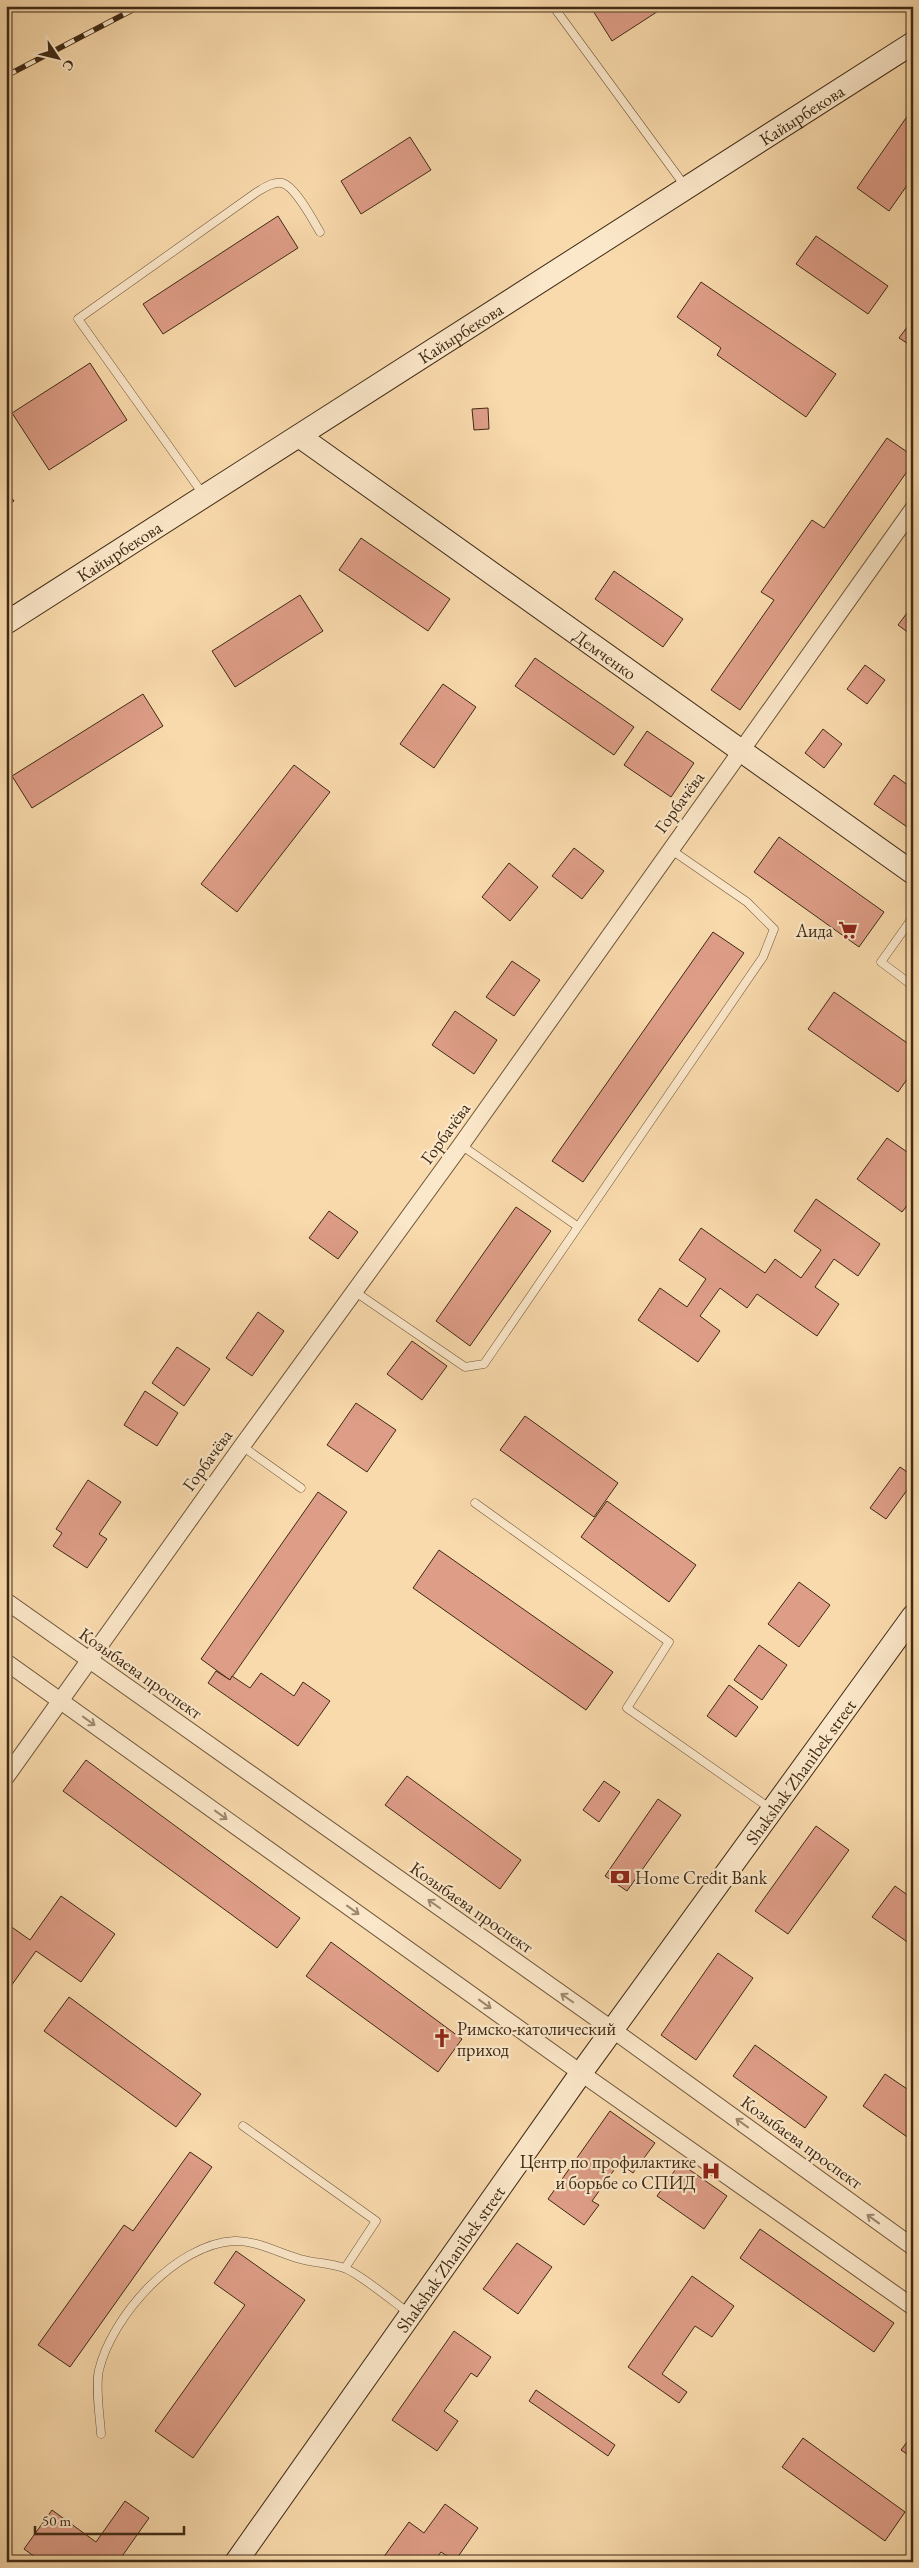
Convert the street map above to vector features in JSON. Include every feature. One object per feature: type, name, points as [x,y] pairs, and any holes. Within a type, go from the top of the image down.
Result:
[{"type":"street","name":"Кайырбекова","points":[[6,623],[913,43]]},
{"type":"street","name":"Демченко","points":[[299,436],[913,873]]},
{"type":"street","name":"Горбачёва","points":[[6,1777],[242,1446],[461,1145],[913,510]]},
{"type":"street","name":"Козыбаева проспект","points":[[6,1602],[613,2030],[913,2247]]},
{"type":"street","name":"Shakshak Zhanibek street","points":[[236,2562],[581,2073],[913,1616]]},
{"type":"street","points":[[6,1662],[581,2073],[913,2307]]},
{"type":"lane","points":[[552,6],[686,188]]},
{"type":"lane","points":[[204,496],[78,318],[256,192],[272,184],[282,183],[291,187],[320,232]]},
{"type":"lane","points":[[354,1291],[465,1367],[484,1364],[763,957],[774,929],[747,902],[670,849]]},
{"type":"lane","points":[[913,917],[881,962],[913,986]]},
{"type":"lane","points":[[461,1145],[577,1226]]},
{"type":"lane","points":[[242,1446],[301,1488]]},
{"type":"lane","points":[[475,1503],[669,1642],[627,1708],[772,1810]]},
{"type":"lane","points":[[243,2126],[376,2221],[345,2268]]},
{"type":"lane","points":[[101,2434],[98,2372],[109,2342],[140,2296],[160,2275],[187,2256],[215,2244],[235,2241],[254,2243],[299,2258],[345,2268],[411,2315]]},
{"type":"building","points":[[590,6],[666,6],[612,41]]},
{"type":"building","points":[[913,108],[913,177],[889,211],[857,188]]},
{"type":"building","points":[[410,137],[431,170],[361,214],[341,181]]},
{"type":"building","points":[[278,216],[298,248],[163,334],[143,304]]},
{"type":"building","points":[[816,236],[888,286],[868,314],[796,264]]},
{"type":"building","points":[[701,282],[836,374],[806,417],[717,355],[721,348],[677,317]]},
{"type":"building","points":[[913,319],[913,347],[899,338]]},
{"type":"building","points":[[90,363],[127,420],[49,470],[12,413]]},
{"type":"building","points":[[488,408],[489,429],[474,430],[472,409]]},
{"type":"building","points":[[887,438],[913,456],[913,463],[740,710],[711,690],[774,600],[761,592],[812,520],[824,528]]},
{"type":"building","points":[[6,490],[14,501],[6,506]]},
{"type":"building","points":[[361,538],[450,599],[428,631],[339,570]]},
{"type":"building","points":[[614,571],[683,619],[663,647],[595,599]]},
{"type":"building","points":[[300,595],[323,631],[235,687],[212,651]]},
{"type":"building","points":[[913,605],[913,636],[898,625]]},
{"type":"building","points":[[535,658],[634,727],[614,755],[515,686]]},
{"type":"building","points":[[865,665],[885,680],[867,704],[847,689]]},
{"type":"building","points":[[443,684],[476,707],[434,768],[400,744]]},
{"type":"building","points":[[143,694],[163,726],[32,808],[12,776]]},
{"type":"building","points":[[823,729],[842,744],[824,768],[805,753]]},
{"type":"building","points":[[647,731],[694,763],[671,797],[624,765]]},
{"type":"building","points":[[294,765],[330,792],[237,912],[201,884]]},
{"type":"building","points":[[894,775],[913,789],[913,831],[874,804]]},
{"type":"building","points":[[779,837],[884,912],[859,947],[754,872]]},
{"type":"building","points":[[574,848],[604,871],[582,899],[552,876]]},
{"type":"building","points":[[509,863],[538,887],[510,921],[482,897]]},
{"type":"building","points":[[713,932],[744,953],[583,1182],[552,1161]]},
{"type":"building","points":[[512,961],[540,980],[514,1016],[486,997]]},
{"type":"building","points":[[834,992],[913,1047],[913,1071],[898,1092],[808,1029]]},
{"type":"building","points":[[455,1011],[497,1040],[474,1074],[432,1045]]},
{"type":"building","points":[[887,1138],[913,1156],[913,1198],[902,1212],[857,1179]]},
{"type":"building","points":[[816,1199],[880,1244],[858,1276],[834,1259],[815,1287],[839,1304],[817,1336],[757,1294],[747,1308],[720,1288],[700,1316],[720,1331],[698,1362],[638,1320],[660,1288],[687,1307],[706,1279],[679,1260],[701,1228],[765,1273],[775,1259],[801,1278],[821,1250],[794,1231]]},
{"type":"building","points":[[516,1207],[551,1231],[470,1346],[436,1321]]},
{"type":"building","points":[[329,1211],[358,1232],[338,1259],[309,1238]]},
{"type":"building","points":[[258,1312],[284,1331],[252,1376],[226,1358]]},
{"type":"building","points":[[412,1341],[447,1366],[422,1400],[387,1374]]},
{"type":"building","points":[[177,1347],[210,1369],[184,1406],[152,1383]]},
{"type":"building","points":[[145,1391],[178,1413],[157,1446],[124,1425]]},
{"type":"building","points":[[356,1403],[396,1430],[367,1472],[327,1445]]},
{"type":"building","points":[[525,1416],[618,1483],[594,1517],[500,1450]]},
{"type":"building","points":[[900,1467],[913,1476],[913,1482],[886,1519],[870,1508]]},
{"type":"building","points":[[88,1480],[121,1502],[99,1534],[107,1539],[87,1568],[53,1546],[62,1533],[56,1529]]},
{"type":"building","points":[[318,1492],[347,1512],[230,1680],[201,1659]]},
{"type":"building","points":[[607,1501],[696,1565],[669,1602],[581,1537]]},
{"type":"building","points":[[439,1550],[613,1672],[586,1710],[413,1588]]},
{"type":"building","points":[[799,1582],[830,1605],[799,1647],[768,1624]]},
{"type":"building","points":[[759,1645],[787,1665],[762,1700],[734,1680]]},
{"type":"building","points":[[216,1671],[230,1680],[232,1676],[250,1688],[261,1673],[294,1696],[303,1682],[330,1701],[298,1746],[208,1683]]},
{"type":"building","points":[[729,1685],[758,1707],[736,1737],[707,1716]]},
{"type":"building","points":[[86,1760],[300,1918],[277,1948],[63,1791]]},
{"type":"building","points":[[407,1776],[521,1860],[500,1889],[385,1805]]},
{"type":"building","points":[[604,1781],[620,1792],[599,1822],[583,1810]]},
{"type":"building","points":[[658,1799],[681,1815],[627,1891],[605,1876]]},
{"type":"building","points":[[816,1826],[849,1850],[788,1934],[755,1911]]},
{"type":"building","points":[[895,1886],[913,1899],[913,1946],[872,1917]]},
{"type":"building","points":[[61,1896],[115,1934],[81,1982],[36,1951],[6,1993],[6,1923],[30,1940]]},
{"type":"building","points":[[331,1942],[462,2039],[438,2072],[306,1976]]},
{"type":"building","points":[[718,1953],[753,1978],[696,2060],[661,2035]]},
{"type":"building","points":[[69,1997],[201,2094],[176,2127],[44,2031]]},
{"type":"building","points":[[755,2045],[827,2097],[805,2128],[733,2076]]},
{"type":"building","points":[[885,2074],[913,2093],[913,2141],[863,2106]]},
{"type":"building","points":[[610,2111],[655,2143],[633,2173],[619,2163],[592,2201],[599,2205],[584,2225],[548,2199]]},
{"type":"building","points":[[190,2152],[212,2167],[70,2367],[38,2345],[124,2225],[133,2231]]},
{"type":"building","points":[[680,2163],[727,2196],[704,2229],[657,2196]]},
{"type":"building","points":[[760,2229],[894,2323],[874,2352],[740,2258]]},
{"type":"building","points":[[517,2243],[552,2267],[518,2314],[483,2289]]},
{"type":"building","points":[[236,2251],[305,2300],[193,2458],[155,2431],[245,2305],[214,2283]]},
{"type":"building","points":[[692,2276],[734,2306],[712,2337],[695,2326],[662,2374],[687,2392],[679,2403],[628,2367]]},
{"type":"building","points":[[454,2331],[491,2357],[477,2377],[471,2373],[444,2411],[458,2421],[437,2451],[392,2420]]},
{"type":"building","points":[[536,2390],[615,2445],[608,2456],[529,2401]]},
{"type":"building","points":[[913,2434],[913,2458],[901,2450]]},
{"type":"building","points":[[803,2438],[905,2512],[885,2541],[782,2467]]},
{"type":"building","points":[[125,2501],[149,2518],[118,2562],[42,2562],[24,2549],[52,2510],[96,2542]]},
{"type":"building","points":[[445,2504],[478,2528],[455,2561],[441,2552],[434,2562],[380,2562],[409,2522],[424,2533]]},
{"type":"railway","points":[[6,76],[140,6]]},
{"type":"place","name":"Аида","points":[[848,930]]},
{"type":"place","name":"Home Credit Bank","points":[[620,1877]]},
{"type":"place","name":"Римско-католический приход","points":[[442,2038]]},
{"type":"place","name":"Центр по профилактике и борьбе со СПИД","points":[[711,2171]]}]
